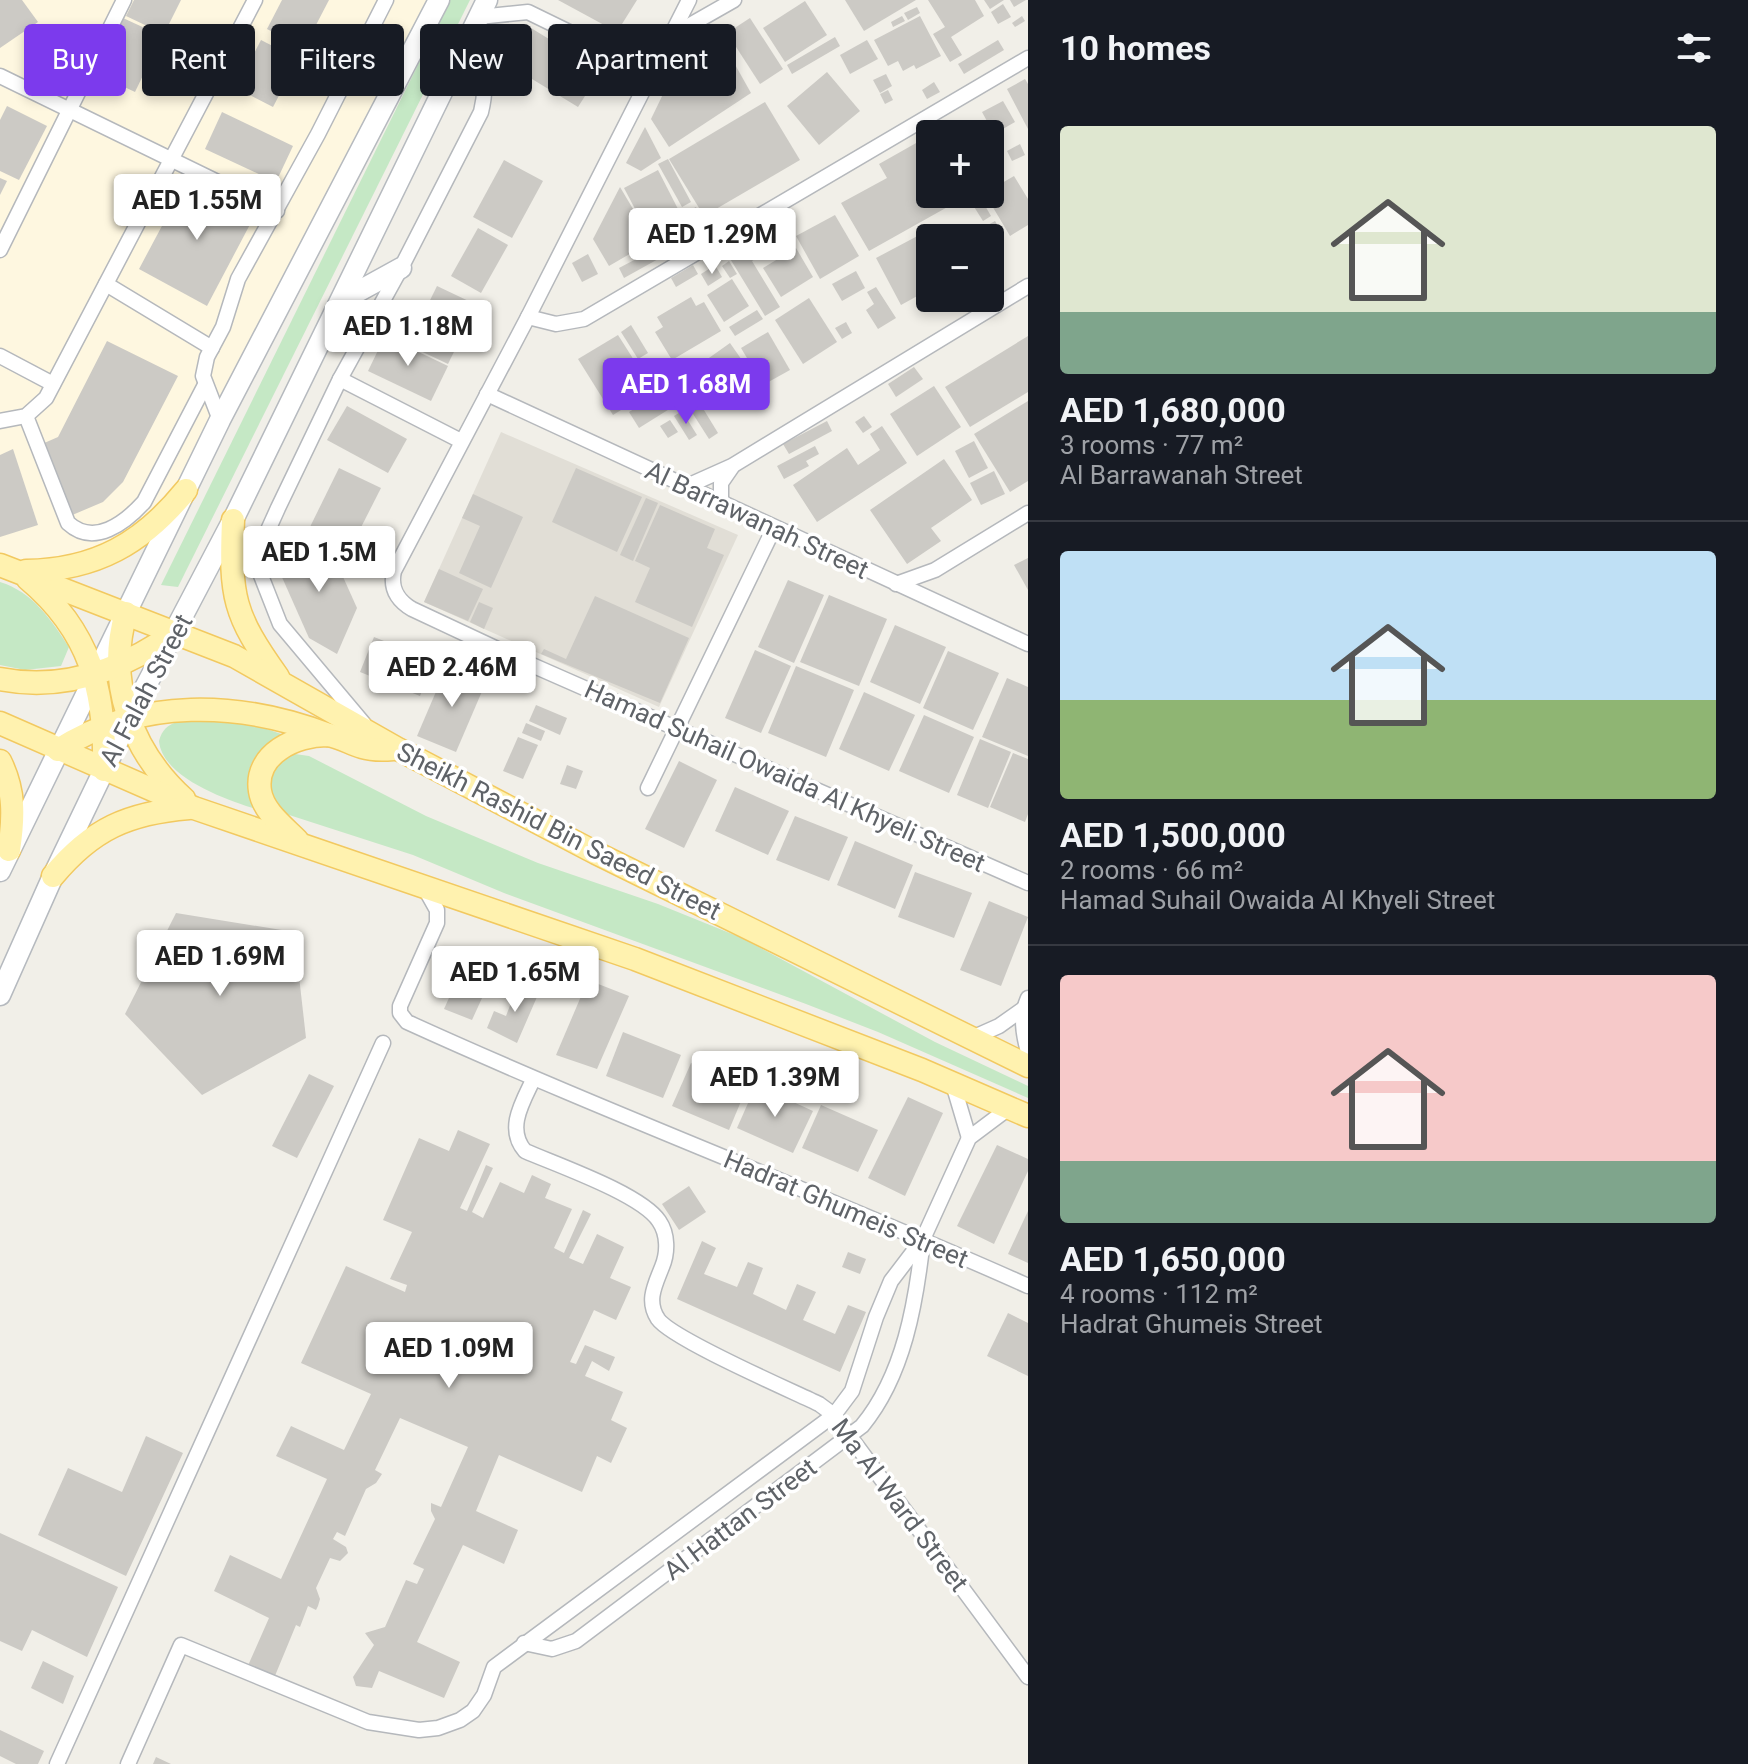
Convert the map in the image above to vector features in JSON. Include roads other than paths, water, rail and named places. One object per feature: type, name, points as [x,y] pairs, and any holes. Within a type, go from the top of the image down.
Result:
[{"type":"main road","name":"Al Falah Street","points":[[0,871],[220,420],[434,4]]},
{"type":"main road","name":"Al Falah Street","points":[[0,995],[129,718],[233,520],[440,96]]},
{"type":"main road","points":[[341,301],[401,268]]},
{"type":"main road","points":[[9,568],[65,568],[111,553],[139,538],[165,516],[186,490]]},
{"type":"main road","points":[[233,520],[231,570],[239,612],[256,646],[281,682]]},
{"type":"main road","points":[[9,568],[43,591],[65,615],[82,643],[95,675],[103,726],[104,770]]},
{"type":"main road","name":"Sheikh Rashid Bin Saeed Street","points":[[9,568],[212,645],[398,749],[596,853],[1028,1066]]},
{"type":"main road","points":[[126,613],[118,648],[118,667],[119,684],[129,718],[146,755],[160,775],[194,808]]},
{"type":"main road","points":[[0,679],[42,683],[95,675],[138,657],[176,632]]},
{"type":"main road","points":[[58,750],[103,726],[129,718],[189,710],[233,710],[276,718],[364,748],[398,749]]},
{"type":"main road","points":[[0,723],[194,808],[635,959],[1018,1112]]},
{"type":"main road","points":[[300,843],[274,818],[264,802],[260,790],[262,770],[274,752],[290,742],[329,735]]},
{"type":"main road","points":[[0,761],[6,773],[14,810],[9,850]]},
{"type":"main road","points":[[53,876],[72,852],[97,833],[123,820],[158,810],[194,808]]},
{"type":"street","points":[[0,250],[124,0]]},
{"type":"street","points":[[0,421],[26,416],[46,398],[255,0]]},
{"type":"street","points":[[220,420],[205,385],[203,366],[223,327],[238,279],[277,211],[386,0]]},
{"type":"street","name":"Hamad Suhail Owaida Al Khyeli Street","points":[[676,24],[689,0]]},
{"type":"street","points":[[692,24],[734,0]]},
{"type":"street","points":[[483,8],[525,6],[559,24]]},
{"type":"street","points":[[528,317],[556,324],[584,319],[1028,58]]},
{"type":"street","points":[[0,76],[277,211]]},
{"type":"street","points":[[372,734],[280,624],[260,573],[264,539],[340,379],[481,112],[485,96]]},
{"type":"street","name":"Hamad Suhail Owaida Al Khyeli Street","points":[[639,96],[528,317],[394,571],[393,586],[399,600],[525,662],[1028,883]]},
{"type":"street","points":[[106,284],[212,348]]},
{"type":"street","points":[[685,487],[732,466],[1028,286]]},
{"type":"street","points":[[0,356],[53,384]]},
{"type":"street","points":[[340,379],[461,441]]},
{"type":"street","points":[[26,416],[68,523],[75,530],[87,534],[98,533],[131,516],[144,502],[205,385]]},
{"type":"street","name":"Al Barrawanah Street","points":[[487,394],[1028,644]]},
{"type":"street","points":[[721,504],[721,483],[732,466]]},
{"type":"street","points":[[896,584],[935,570],[1028,513]]},
{"type":"street","points":[[648,788],[774,528]]},
{"type":"street","points":[[931,600],[930,588],[935,570]]},
{"type":"street","name":"Hadrat Ghumeis Street","points":[[422,885],[437,910],[437,923],[400,1006],[400,1013],[407,1022],[533,1080],[923,1239],[1028,1286]]},
{"type":"street","points":[[972,1038],[999,1026],[1026,1004]]},
{"type":"street","points":[[1026,1004],[1024,1034],[1028,1052]]},
{"type":"street","points":[[57,1764],[383,1043]]},
{"type":"street","name":"Ma Al Ward Street","points":[[533,1080],[517,1115],[515,1130],[517,1142],[525,1151],[638,1202],[661,1223],[667,1243],[666,1259],[651,1296],[659,1320],[696,1344],[819,1404],[834,1415],[1028,1677]]},
{"type":"street","points":[[953,1084],[969,1138]]},
{"type":"street","name":"Al Hattan Street","points":[[128,1764],[181,1645],[368,1722],[419,1730],[449,1724],[473,1711],[484,1695],[494,1667],[834,1415],[852,1391],[891,1281],[923,1239],[969,1138],[1018,1112]]},
{"type":"street","name":"Al Hattan Street","points":[[524,1643],[552,1649],[576,1641],[851,1437],[878,1407],[892,1373],[918,1286],[923,1239]]}]
